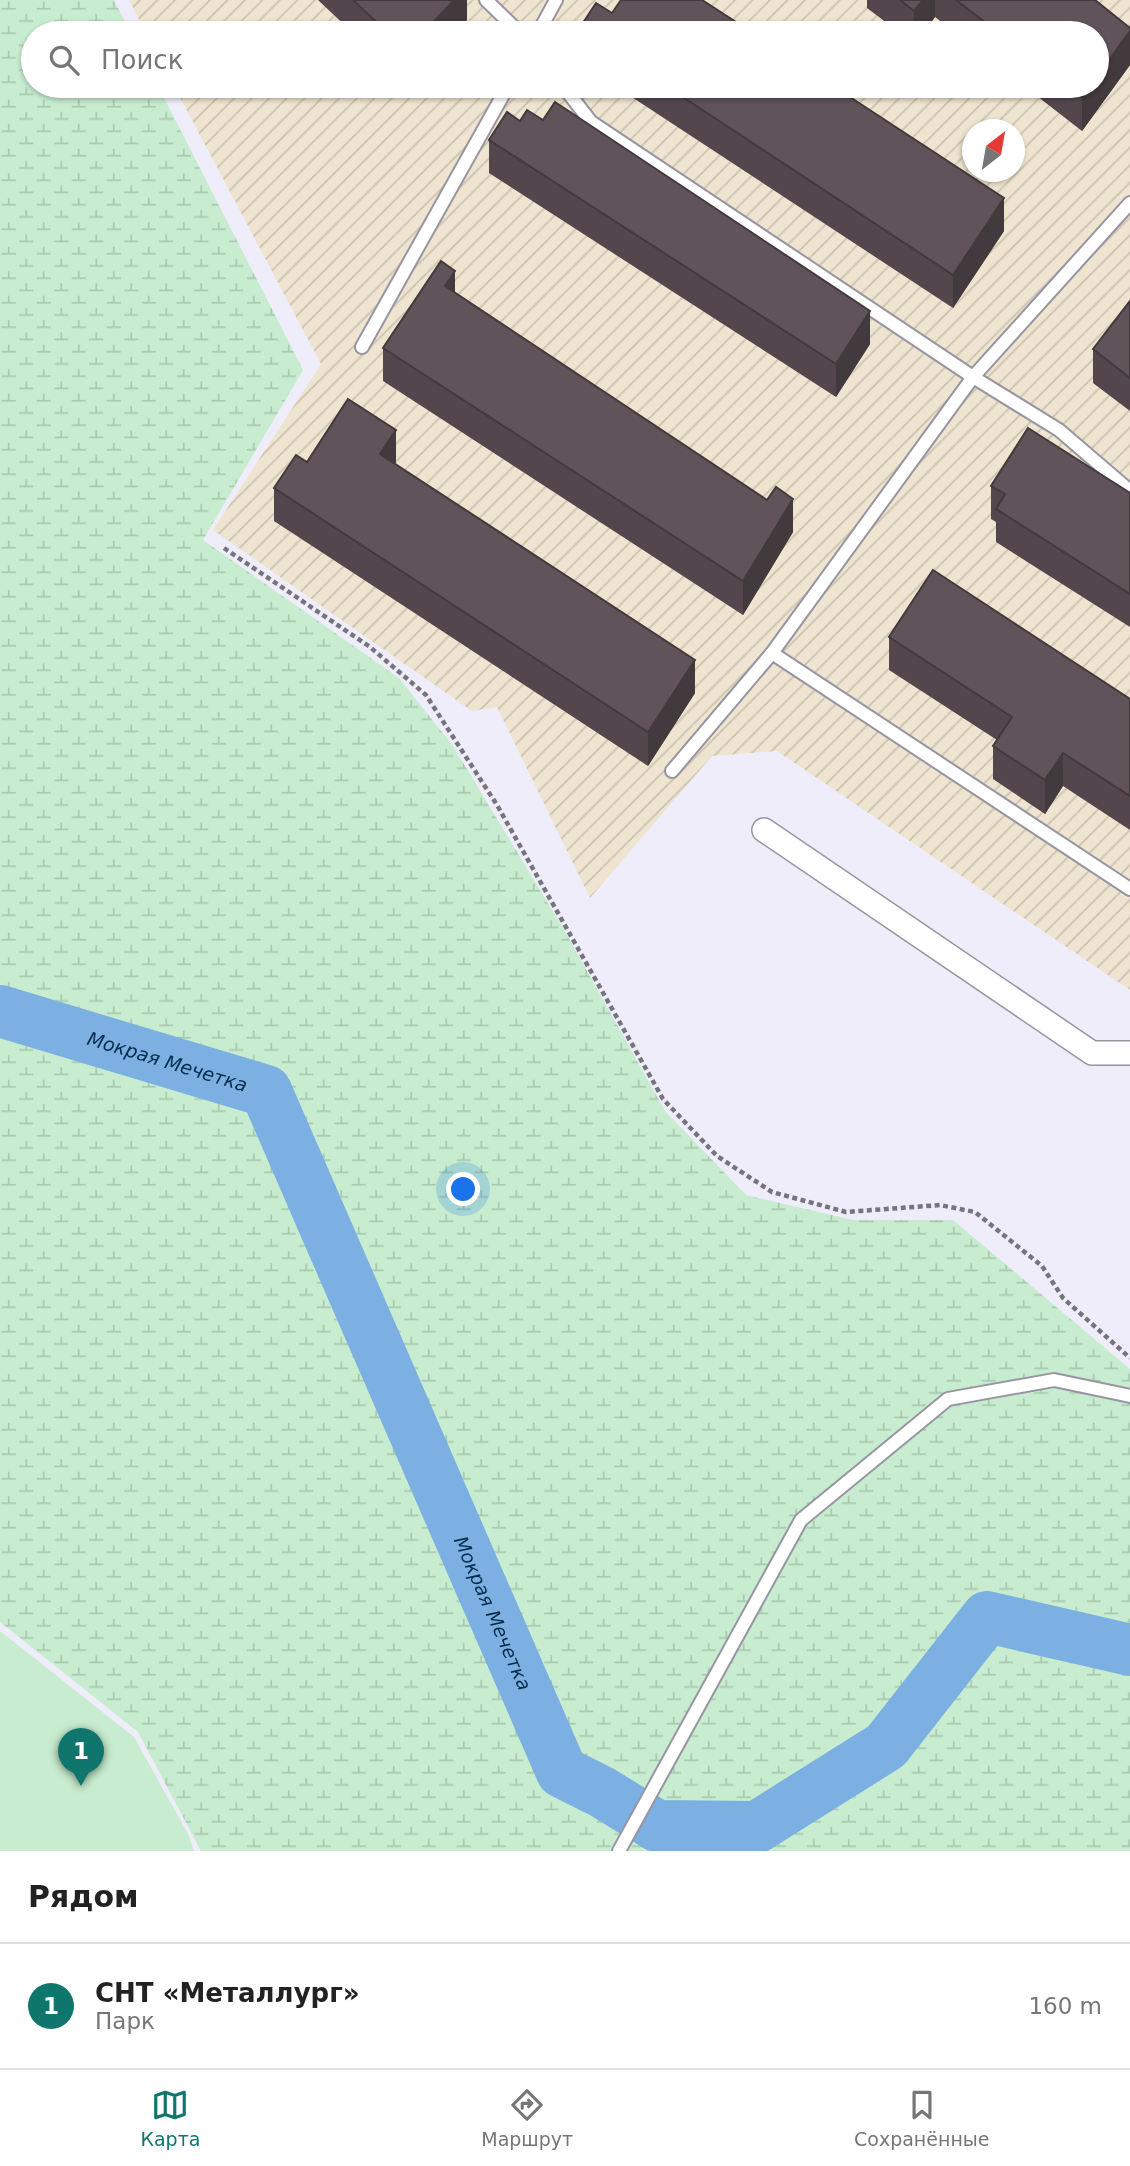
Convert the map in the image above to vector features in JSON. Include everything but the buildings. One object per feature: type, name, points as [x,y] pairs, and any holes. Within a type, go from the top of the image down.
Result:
[{"type":"street","points":[[764,830],[1092,1053],[1130,1052]]},
{"type":"lane","points":[[486,0],[508,21]]},
{"type":"lane","points":[[545,21],[556,0]]},
{"type":"lane","points":[[362,347],[501,98]]},
{"type":"lane","points":[[572,98],[591,122],[973,377],[1059,430],[1130,491]]},
{"type":"lane","points":[[673,771],[772,653],[973,377],[1130,203]]},
{"type":"lane","points":[[772,653],[1130,889]]},
{"type":"lane","points":[[619,1851],[801,1520],[948,1399],[1054,1380],[1130,1396]]},
{"type":"path","points":[[224,548],[370,647],[426,695],[497,805],[663,1099],[718,1156],[772,1192],[846,1212],[940,1205],[975,1212],[1042,1266],[1063,1298],[1130,1358]]},
{"type":"shaded area","points":[[129,0],[1130,0],[1130,990],[777,751],[712,756],[590,898],[497,707],[472,711],[213,530],[321,364],[180,98],[1109,98],[1109,21],[140,21]]},
{"type":"green space","points":[[0,0],[114,0],[125,21],[21,21],[21,98],[164,98],[303,370],[203,540],[399,678],[453,746],[563,928],[665,1111],[746,1195],[853,1220],[953,1220],[1130,1369],[1130,1851],[201,1851],[138,1732],[0,1622]]},
{"type":"green space","points":[[0,1631],[134,1737],[188,1834],[194,1851],[0,1851]]},
{"type":"waterway","name":"Мокрая Мечетка","points":[[0,1011],[266,1091],[562,1772],[602,1792],[657,1826],[757,1827],[886,1746],[987,1617],[1130,1650]]},
{"type":"place","name":"СНТ «Металлург»","points":[[81,1786]]}]
